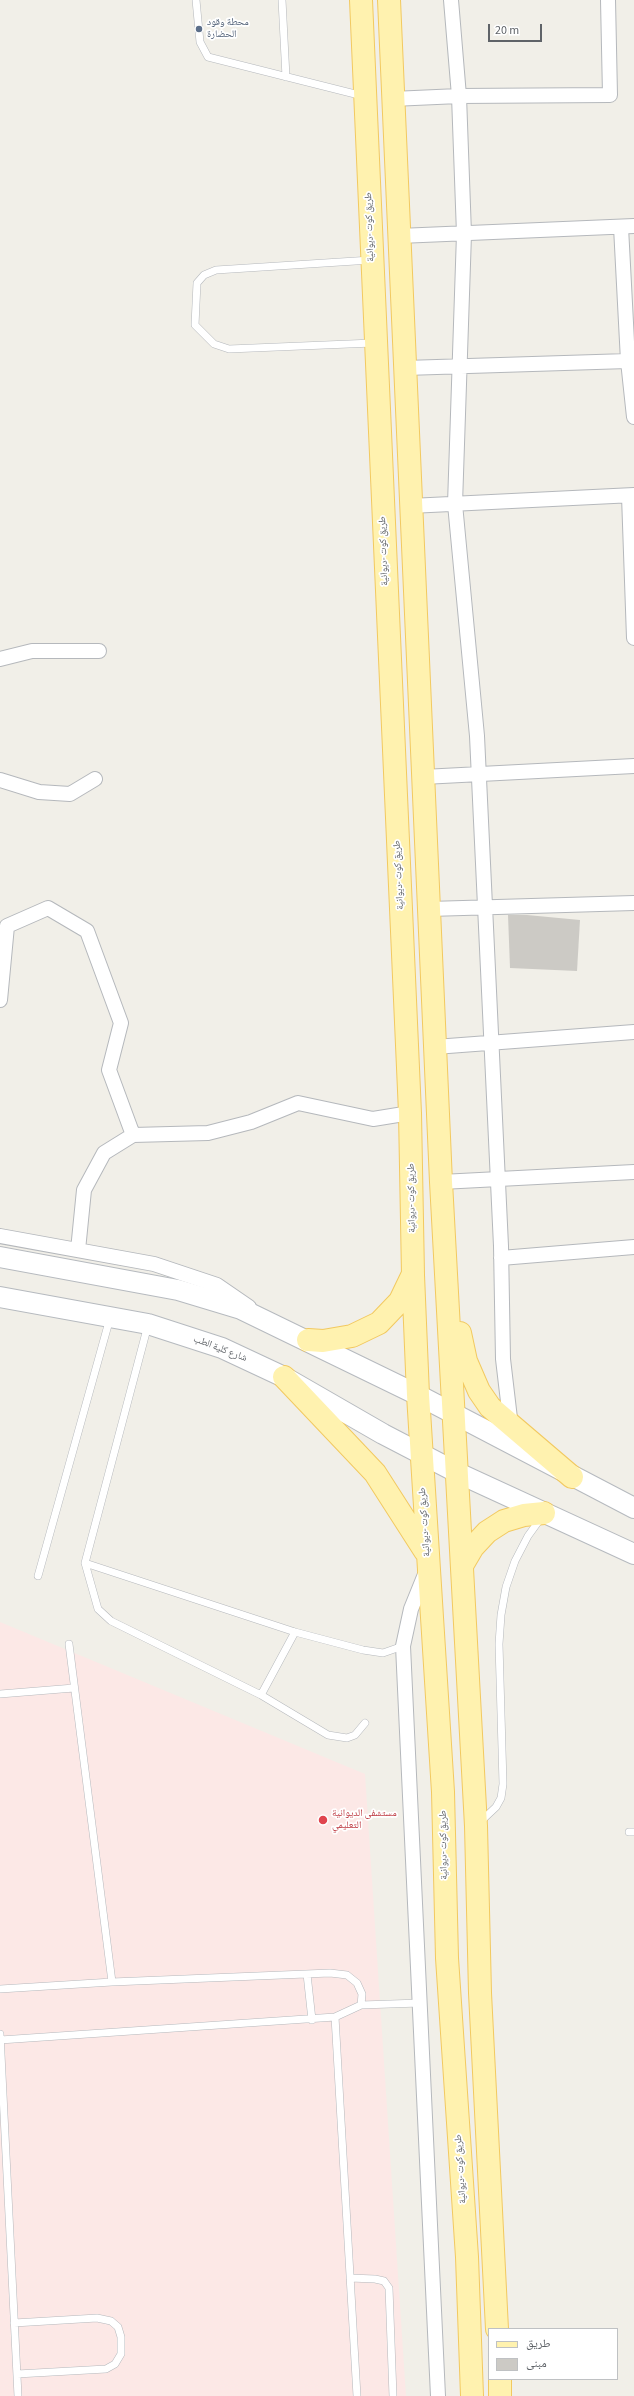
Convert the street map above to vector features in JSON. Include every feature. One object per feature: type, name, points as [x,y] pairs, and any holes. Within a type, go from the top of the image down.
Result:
[{"type":"main road","name":"طريق كوت -ديوانية","points":[[361,0],[410,1113],[413,1275],[418,1395],[427,1561],[443,1792],[447,1958],[466,2257],[472,2396]]},
{"type":"main road","points":[[389,0],[392,99],[406,368],[410,506],[441,1182],[447,1302],[455,1415],[476,1826],[480,1993],[497,2328]]},
{"type":"main road","points":[[0,1257],[178,1290],[241,1309],[308,1340],[418,1395],[572,1477],[634,1508]]},
{"type":"main road","points":[[308,1340],[323,1341],[345,1338],[379,1323],[400,1301],[413,1275]]},
{"type":"main road","name":"شارع كلية الطب","points":[[0,1297],[148,1324],[222,1348],[284,1377],[458,1472],[634,1554]]},
{"type":"main road","points":[[447,1302],[458,1325],[466,1360],[479,1391],[490,1407],[511,1427],[572,1477]]},
{"type":"main road","points":[[284,1377],[376,1473],[427,1561]]},
{"type":"main road","points":[[463,1564],[473,1547],[487,1532],[504,1521],[524,1515],[544,1512]]},
{"type":"main road","points":[[500,2380],[500,2396]]},
{"type":"street","points":[[451,0],[459,96],[464,234],[455,504],[477,736],[501,1258],[503,1359],[511,1427]]},
{"type":"street","points":[[392,99],[459,96],[610,95],[608,0]]},
{"type":"street","points":[[399,236],[628,227],[628,362],[634,417]]},
{"type":"street","points":[[406,368],[628,362]]},
{"type":"street","points":[[410,506],[631,495],[634,638]]},
{"type":"street","points":[[0,659],[32,651],[99,651]]},
{"type":"street","points":[[423,777],[634,766]]},
{"type":"street","points":[[0,780],[39,792],[70,794],[95,779]]},
{"type":"street","points":[[429,909],[634,902]]},
{"type":"street","points":[[0,1000],[7,926],[48,908],[87,931],[121,1022],[109,1070],[133,1135]]},
{"type":"street","points":[[435,1047],[634,1032]]},
{"type":"street","points":[[78,1250],[84,1190],[104,1153],[133,1135],[208,1133],[251,1122],[298,1103],[373,1119],[410,1113]]},
{"type":"street","points":[[441,1182],[634,1172]]},
{"type":"street","points":[[0,1236],[154,1264],[218,1285],[274,1324]]},
{"type":"street","points":[[501,1258],[634,1247]]},
{"type":"street","points":[[427,1561],[411,1609],[403,1646],[438,2396]]},
{"type":"lane","points":[[196,0],[200,42],[208,57],[365,96]]},
{"type":"lane","points":[[282,0],[286,77]]},
{"type":"lane","points":[[372,260],[216,270],[204,275],[197,283],[195,325],[214,344],[229,349],[376,343]]},
{"type":"lane","points":[[38,1576],[110,1316]]},
{"type":"lane","points":[[148,1324],[85,1563],[98,1609],[111,1621],[261,1695],[328,1735],[348,1738],[355,1735],[364,1723]]},
{"type":"lane","points":[[476,1826],[496,1807],[501,1798],[503,1784],[499,1644],[501,1615],[506,1588],[515,1561],[528,1536],[544,1512]]},
{"type":"lane","points":[[85,1563],[295,1632],[363,1650],[383,1653],[403,1646]]},
{"type":"lane","points":[[261,1695],[295,1632]]},
{"type":"lane","points":[[69,1644],[112,1982]]},
{"type":"lane","points":[[0,1694],[74,1688]]},
{"type":"lane","points":[[0,1989],[112,1982],[330,1973],[347,1975],[357,1983],[362,1994],[361,2006]]},
{"type":"lane","points":[[307,1974],[312,2020]]},
{"type":"lane","points":[[0,2040],[312,2020],[335,2017],[361,2006],[420,2003]]},
{"type":"lane","points":[[335,2017],[357,2396]]},
{"type":"lane","points":[[0,2034],[2,2100],[18,2396]]},
{"type":"lane","points":[[350,2278],[376,2279],[384,2281],[390,2288],[393,2396]]},
{"type":"lane","points":[[14,2323],[97,2318],[111,2321],[118,2327],[121,2337],[121,2354],[115,2364],[106,2369],[17,2374]]},
{"type":"shaded area","points":[[0,1622],[365,1774],[406,2396],[0,2396]]},
{"type":"building","points":[[508,915],[527,915],[580,920],[577,971],[510,968]]},
{"type":"place","name":"محطة وقود الحضارة","points":[[199,29]]},
{"type":"place","name":"مستشفى الديوانية التعليمي","points":[[323,1820]]}]
